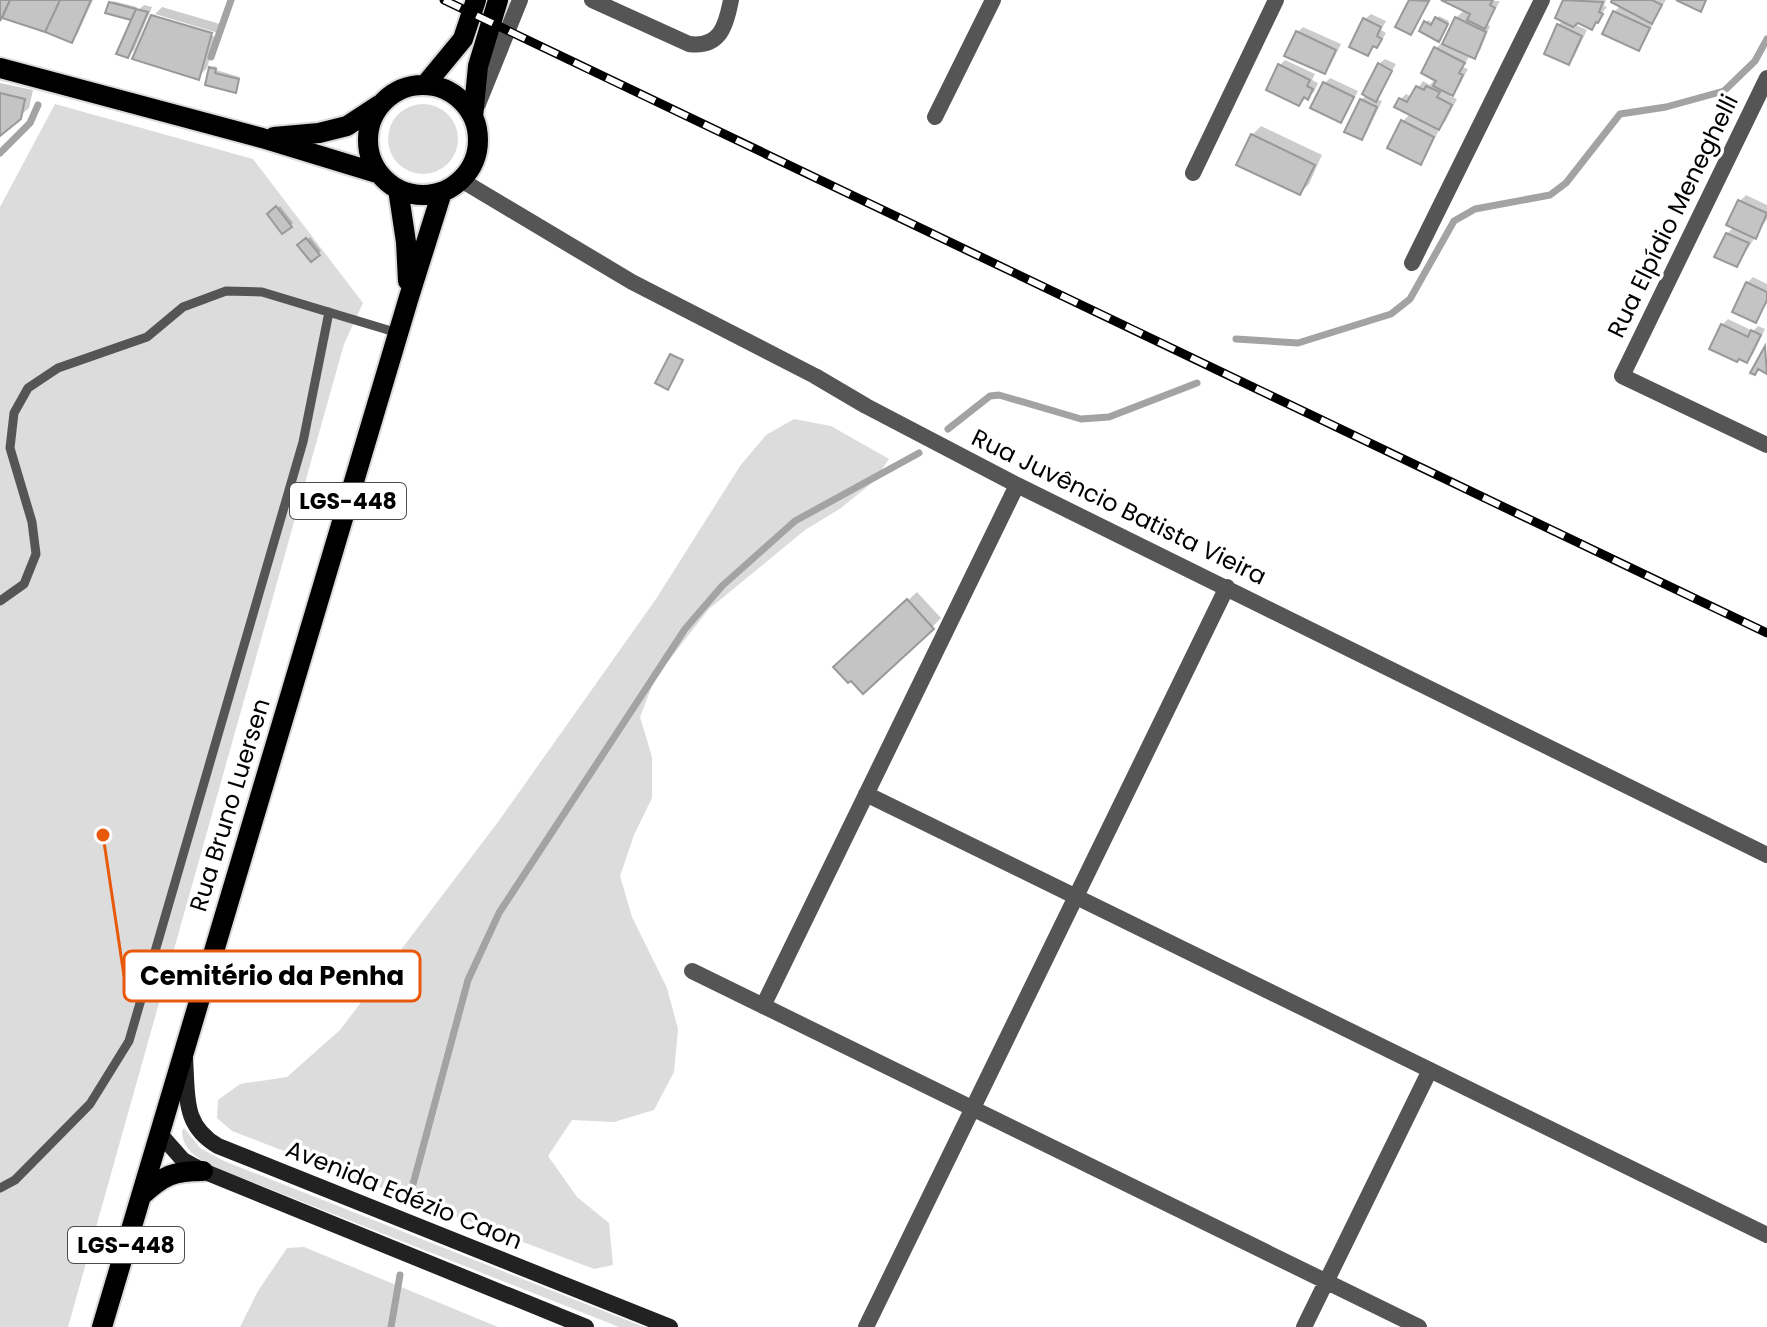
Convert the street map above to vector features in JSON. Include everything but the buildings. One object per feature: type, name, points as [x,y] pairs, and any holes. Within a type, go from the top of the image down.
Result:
[{"type":"main road","points":[[425,85],[463,39],[476,0]]},
{"type":"main road","points":[[473,117],[478,66],[498,0]]},
{"type":"main road","points":[[0,68],[262,138],[380,174]]},
{"type":"main road","points":[[262,138],[319,133],[347,126],[384,101],[410,86],[425,85],[454,94],[473,117],[478,133],[477,150],[472,166],[461,180],[442,192],[412,194],[398,189],[380,174],[372,161],[368,145],[369,129],[384,101]]},
{"type":"main road","name":"Rua Bruno Luersen","points":[[398,189],[406,242],[409,297]]},
{"type":"main road","name":"Rua Bruno Luersen","points":[[102,1327],[442,192]]},
{"type":"main road","name":"Avenida Edézio Caon","points":[[184,1053],[190,1118],[205,1138],[218,1146],[670,1327]]},
{"type":"main road","points":[[160,1134],[183,1160],[203,1171],[586,1327]]},
{"type":"main road","points":[[141,1196],[159,1179],[178,1171],[203,1171]]},
{"type":"street","points":[[473,117],[520,0]]},
{"type":"street","points":[[592,0],[689,44],[701,46],[716,38],[725,27],[730,6]]},
{"type":"street","points":[[935,117],[993,0]]},
{"type":"street","points":[[1193,173],[1276,0]]},
{"type":"street","points":[[1412,263],[1542,0]]},
{"type":"street","name":"Rua Elpídio Meneghelli","points":[[1767,78],[1622,376],[1767,445]]},
{"type":"street","name":"Rua Juvêncio Batista Vieira","points":[[461,180],[632,282],[1017,485],[1767,855]]},
{"type":"street","points":[[763,1006],[1017,485]]},
{"type":"street","points":[[866,1327],[1227,587]]},
{"type":"street","points":[[866,794],[1767,1235]]},
{"type":"street","points":[[692,971],[1419,1327]]},
{"type":"street","points":[[1304,1327],[1430,1070]]},
{"type":"lane","points":[[0,601],[24,584],[36,554],[32,522],[10,448],[14,413],[28,388],[58,368],[147,337],[183,307],[226,291],[262,292],[398,333]]},
{"type":"lane","points":[[0,1188],[15,1180],[90,1104],[129,1041],[303,442],[329,312]]},
{"type":"shaded area","points":[[55,104],[253,159],[363,303],[344,344],[68,1327],[0,1327],[0,207]]},
{"type":"shaded area","points":[[416,104],[430,104],[443,109],[453,119],[458,139],[453,159],[443,169],[430,174],[416,174],[403,169],[393,159],[388,146],[388,132],[393,119],[403,109]]},
{"type":"shaded area","points":[[794,419],[831,426],[889,459],[873,482],[841,508],[805,530],[709,609],[655,678],[640,717],[652,757],[652,798],[634,835],[620,876],[632,917],[667,988],[678,1029],[674,1072],[654,1110],[614,1122],[572,1120],[548,1156],[577,1197],[609,1223],[613,1265],[594,1269],[232,1131],[217,1118],[218,1100],[240,1084],[287,1077],[340,1030],[498,822],[656,599],[740,466],[766,435]]},
{"type":"shaded area","points":[[184,1128],[200,1148],[224,1161],[644,1327],[619,1327],[222,1170],[190,1151],[183,1139]]},
{"type":"shaded area","points":[[304,1247],[498,1327],[240,1327],[258,1291],[287,1248]]},
{"type":"waterway","points":[[211,57],[231,0]]},
{"type":"waterway","points":[[1236,339],[1298,343],[1391,314],[1410,299],[1454,221],[1475,209],[1550,195],[1566,183],[1620,114],[1666,107],[1724,91],[1755,61],[1767,39]]},
{"type":"waterway","points":[[0,153],[30,123],[38,105]]},
{"type":"waterway","points":[[948,429],[990,396],[999,395],[1081,419],[1109,417],[1197,383]]},
{"type":"waterway","points":[[412,1188],[468,980],[499,913],[685,629],[722,586],[795,521],[919,453]]},
{"type":"waterway","points":[[391,1327],[400,1275]]},
{"type":"railway","points":[[444,0],[1767,633]]},
{"type":"place","name":"Cemitério da Penha","points":[[103,835]]}]
